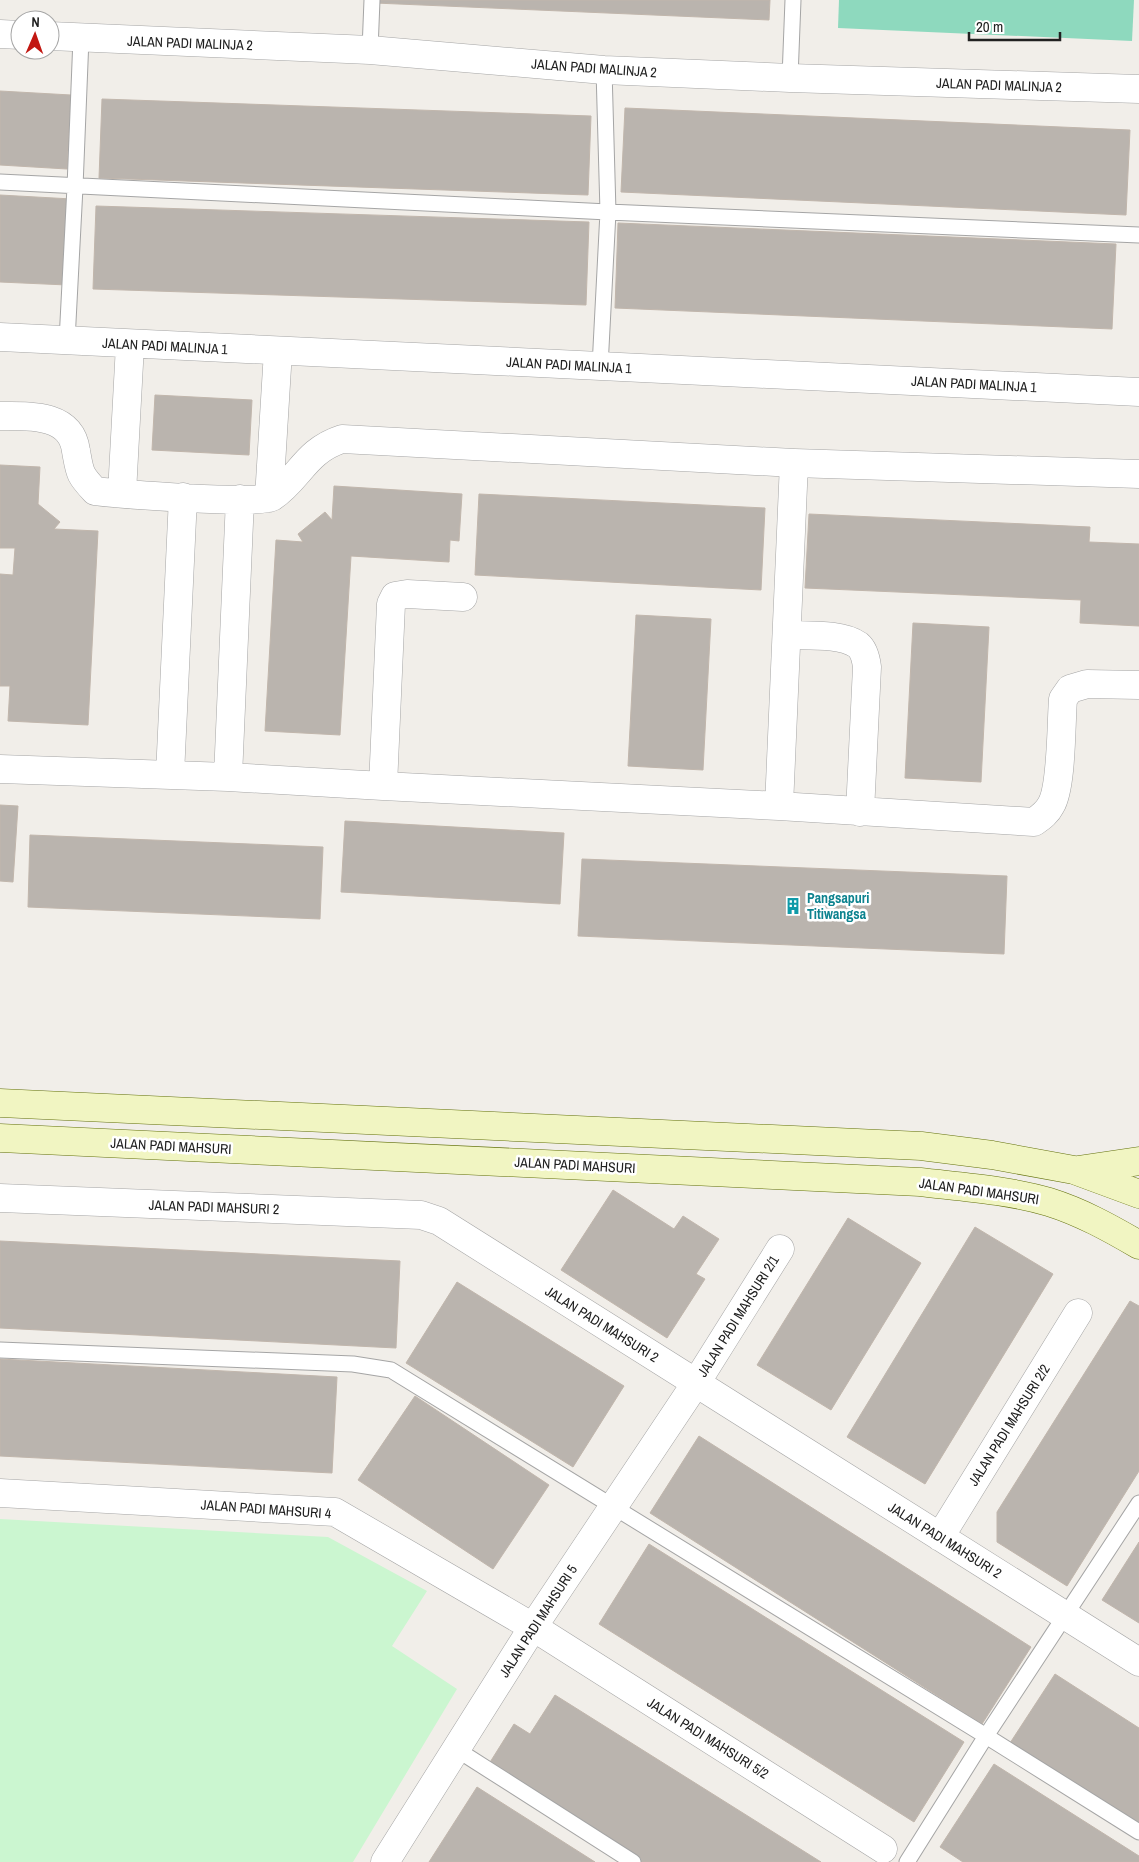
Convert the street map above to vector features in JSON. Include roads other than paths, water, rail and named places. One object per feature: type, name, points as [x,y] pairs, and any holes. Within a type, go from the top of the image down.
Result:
[{"type":"main road","points":[[0,1103],[921,1146],[992,1155],[1074,1170],[1139,1194]]},
{"type":"main road","name":"JALAN PADI MAHSURI","points":[[0,1138],[920,1182],[992,1190],[1049,1202],[1096,1220],[1139,1245]]},
{"type":"main road","points":[[1074,1170],[1139,1161]]},
{"type":"main road","points":[[1096,1220],[1139,1229]]},
{"type":"street","name":"JALAN PADI MALINJA 2","points":[[60,37],[370,50],[604,70],[1139,89]]},
{"type":"street","name":"JALAN PADI MALINJA 1","points":[[0,337],[130,345],[278,350],[1139,392]]},
{"type":"street","points":[[122,493],[130,345]]},
{"type":"street","points":[[269,498],[278,350]]},
{"type":"street","points":[[0,416],[39,416],[64,426],[73,438],[77,465],[82,477],[95,491],[183,498],[240,500],[269,498],[281,490],[309,458],[321,448],[342,439],[794,463],[1139,474]]},
{"type":"street","points":[[779,806],[784,664],[788,636],[794,463]]},
{"type":"street","points":[[170,775],[183,498]]},
{"type":"street","points":[[228,777],[240,500]]},
{"type":"street","points":[[384,786],[391,604],[395,596],[408,594],[463,597]]},
{"type":"street","points":[[788,636],[842,638],[859,646],[865,656],[867,667],[860,812]]},
{"type":"street","points":[[0,769],[228,777],[779,806],[1034,822],[1052,804],[1056,791],[1063,699],[1070,689],[1087,684],[1139,685]]},
{"type":"street","name":"JALAN PADI MAHSURI 2","points":[[0,1198],[421,1215],[439,1222],[1139,1662]]},
{"type":"street","name":"JALAN PADI MAHSURI 2/1","points":[[696,1383],[780,1249]]},
{"type":"street","name":"JALAN PADI MAHSURI 2/2","points":[[940,1536],[1078,1313]]},
{"type":"street","name":"JALAN PADI MAHSURI 5","points":[[385,1862],[533,1627],[696,1383]]},
{"type":"street","name":"JALAN PADI MAHSURI 4","points":[[0,1493],[335,1512],[533,1627]]},
{"type":"street","name":"JALAN PADI MAHSURI 5/2","points":[[533,1627],[883,1849]]},
{"type":"lane","points":[[370,50],[372,0]]},
{"type":"lane","points":[[790,78],[793,0]]},
{"type":"lane","points":[[67,341],[81,38]]},
{"type":"lane","points":[[600,367],[608,212],[604,70]]},
{"type":"lane","points":[[0,182],[608,212],[1139,235]]},
{"type":"lane","points":[[0,1350],[353,1364],[391,1370],[1139,1832]]},
{"type":"lane","points":[[907,1862],[986,1736],[1139,1503]]},
{"type":"lane","points":[[456,1749],[633,1862]]},
{"type":"place","name":"Pangsapuri Titiwangsa","points":[[793,906]]}]
